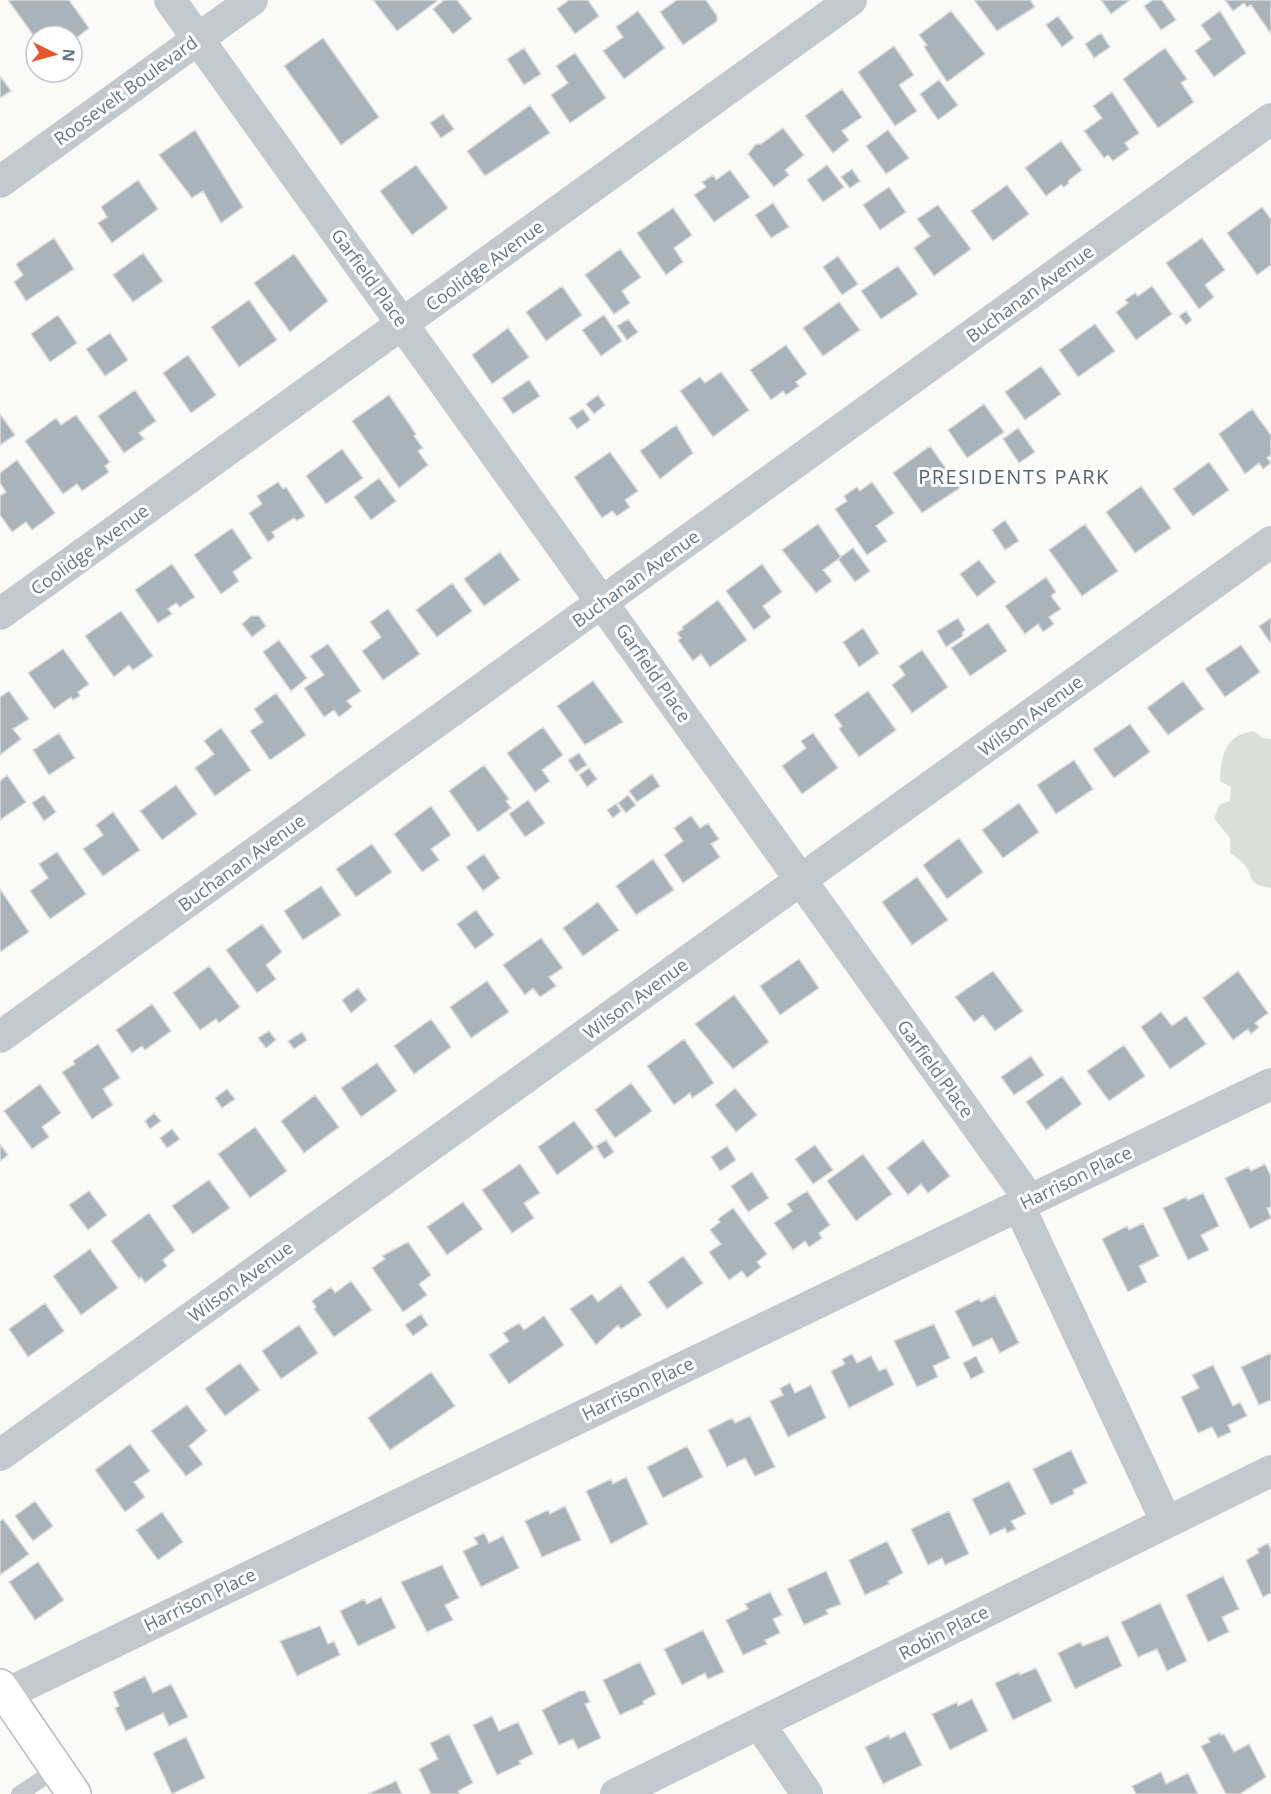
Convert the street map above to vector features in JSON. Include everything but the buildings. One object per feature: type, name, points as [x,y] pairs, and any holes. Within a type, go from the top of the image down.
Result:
[{"type":"main road","points":[[2,1692],[66,1782]]},
{"type":"street","name":"Garfield Place","points":[[170,0],[603,603],[1025,1203],[1166,1521]]},
{"type":"street","name":"Roosevelt Boulevard","points":[[0,182],[252,0]]},
{"type":"street","name":"Coolidge Avenue","points":[[0,614],[403,326],[851,0]]},
{"type":"street","name":"Buchanan Avenue","points":[[0,1037],[1271,119]]},
{"type":"street","name":"Wilson Avenue","points":[[0,1455],[1271,543]]},
{"type":"street","name":"Harrison Place","points":[[2,1692],[1271,1084]]},
{"type":"street","name":"Robin Place","points":[[616,1794],[760,1725],[1166,1521],[1271,1471]]},
{"type":"street","points":[[760,1725],[807,1794]]},
{"type":"lane","points":[[19,1794],[66,1782]]},
{"type":"shaded area","points":[[1254,731],[1262,738],[1271,739],[1271,888],[1254,882],[1243,863],[1230,853],[1230,838],[1214,818],[1220,804],[1230,801],[1231,787],[1220,781],[1226,748],[1237,737]]},
{"type":"district","name":"PRESIDENTS PARK","points":[[1014,477]]}]
